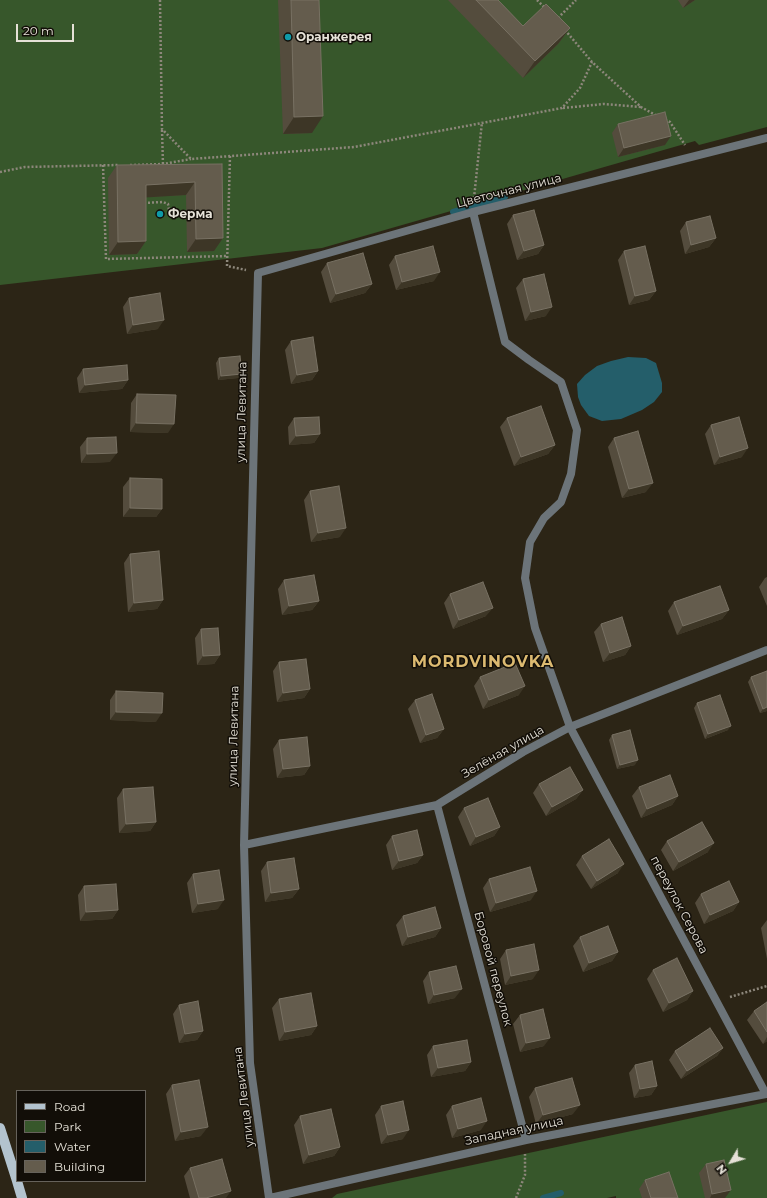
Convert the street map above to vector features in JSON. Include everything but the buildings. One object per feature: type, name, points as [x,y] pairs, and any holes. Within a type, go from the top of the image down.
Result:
[{"type":"main road","points":[[0,1128],[16,1178]]},
{"type":"main road","points":[[17,1182],[22,1198]]},
{"type":"street","name":"Цветочная улица","points":[[258,272],[473,212],[767,138]]},
{"type":"street","name":"переулок Серова","points":[[473,212],[505,342],[561,382],[577,430],[572,474],[561,502],[544,518],[530,542],[525,578],[535,628],[570,727],[766,1094]]},
{"type":"street","name":"улица Левитана","points":[[258,272],[244,845],[250,1063],[270,1198]]},
{"type":"street","name":"Зелёная улица","points":[[244,845],[437,805],[523,752],[570,727],[767,650]]},
{"type":"street","name":"Боровой переулок","points":[[437,805],[526,1140]]},
{"type":"street","name":"Западная улица","points":[[270,1198],[526,1140],[766,1094]]},
{"type":"path","points":[[160,0],[163,171]]},
{"type":"path","points":[[536,0],[547,10]]},
{"type":"path","points":[[552,15],[557,20],[576,0]]},
{"type":"path","points":[[562,26],[592,62],[641,107],[658,116]]},
{"type":"path","points":[[562,108],[580,88],[592,62]]},
{"type":"path","points":[[0,172],[26,167],[163,164],[191,159],[354,147],[562,108],[604,104],[641,107]]},
{"type":"path","points":[[664,119],[670,122],[692,157]]},
{"type":"path","points":[[473,201],[482,122]]},
{"type":"path","points":[[162,130],[191,159]]},
{"type":"path","points":[[230,156],[227,266],[258,272]]},
{"type":"path","points":[[104,166],[106,259],[227,256]]},
{"type":"path","points":[[142,208],[145,202],[163,202],[168,204],[170,210],[175,213],[186,213]]},
{"type":"path","points":[[716,1001],[767,986]]},
{"type":"path","points":[[516,1198],[525,1174],[526,1140]]},
{"type":"green space","points":[[0,0],[767,0],[767,127],[699,145],[695,141],[322,248],[0,285]]},
{"type":"green space","points":[[767,1102],[767,1198],[616,1198],[616,1196],[607,1198],[332,1198],[337,1194]]},
{"type":"water","points":[[628,357],[646,358],[656,363],[662,383],[662,392],[654,402],[642,410],[621,419],[602,421],[589,416],[581,405],[578,397],[577,384],[585,375],[597,366]]},
{"type":"waterway","points":[[453,212],[505,197]]},
{"type":"waterway","points":[[543,1198],[561,1193]]},
{"type":"place","name":"Оранжерея","points":[[288,37]]},
{"type":"place","name":"Ферма","points":[[160,214]]},
{"type":"district","name":"MORDVINOVKA","points":[[483,662]]}]
